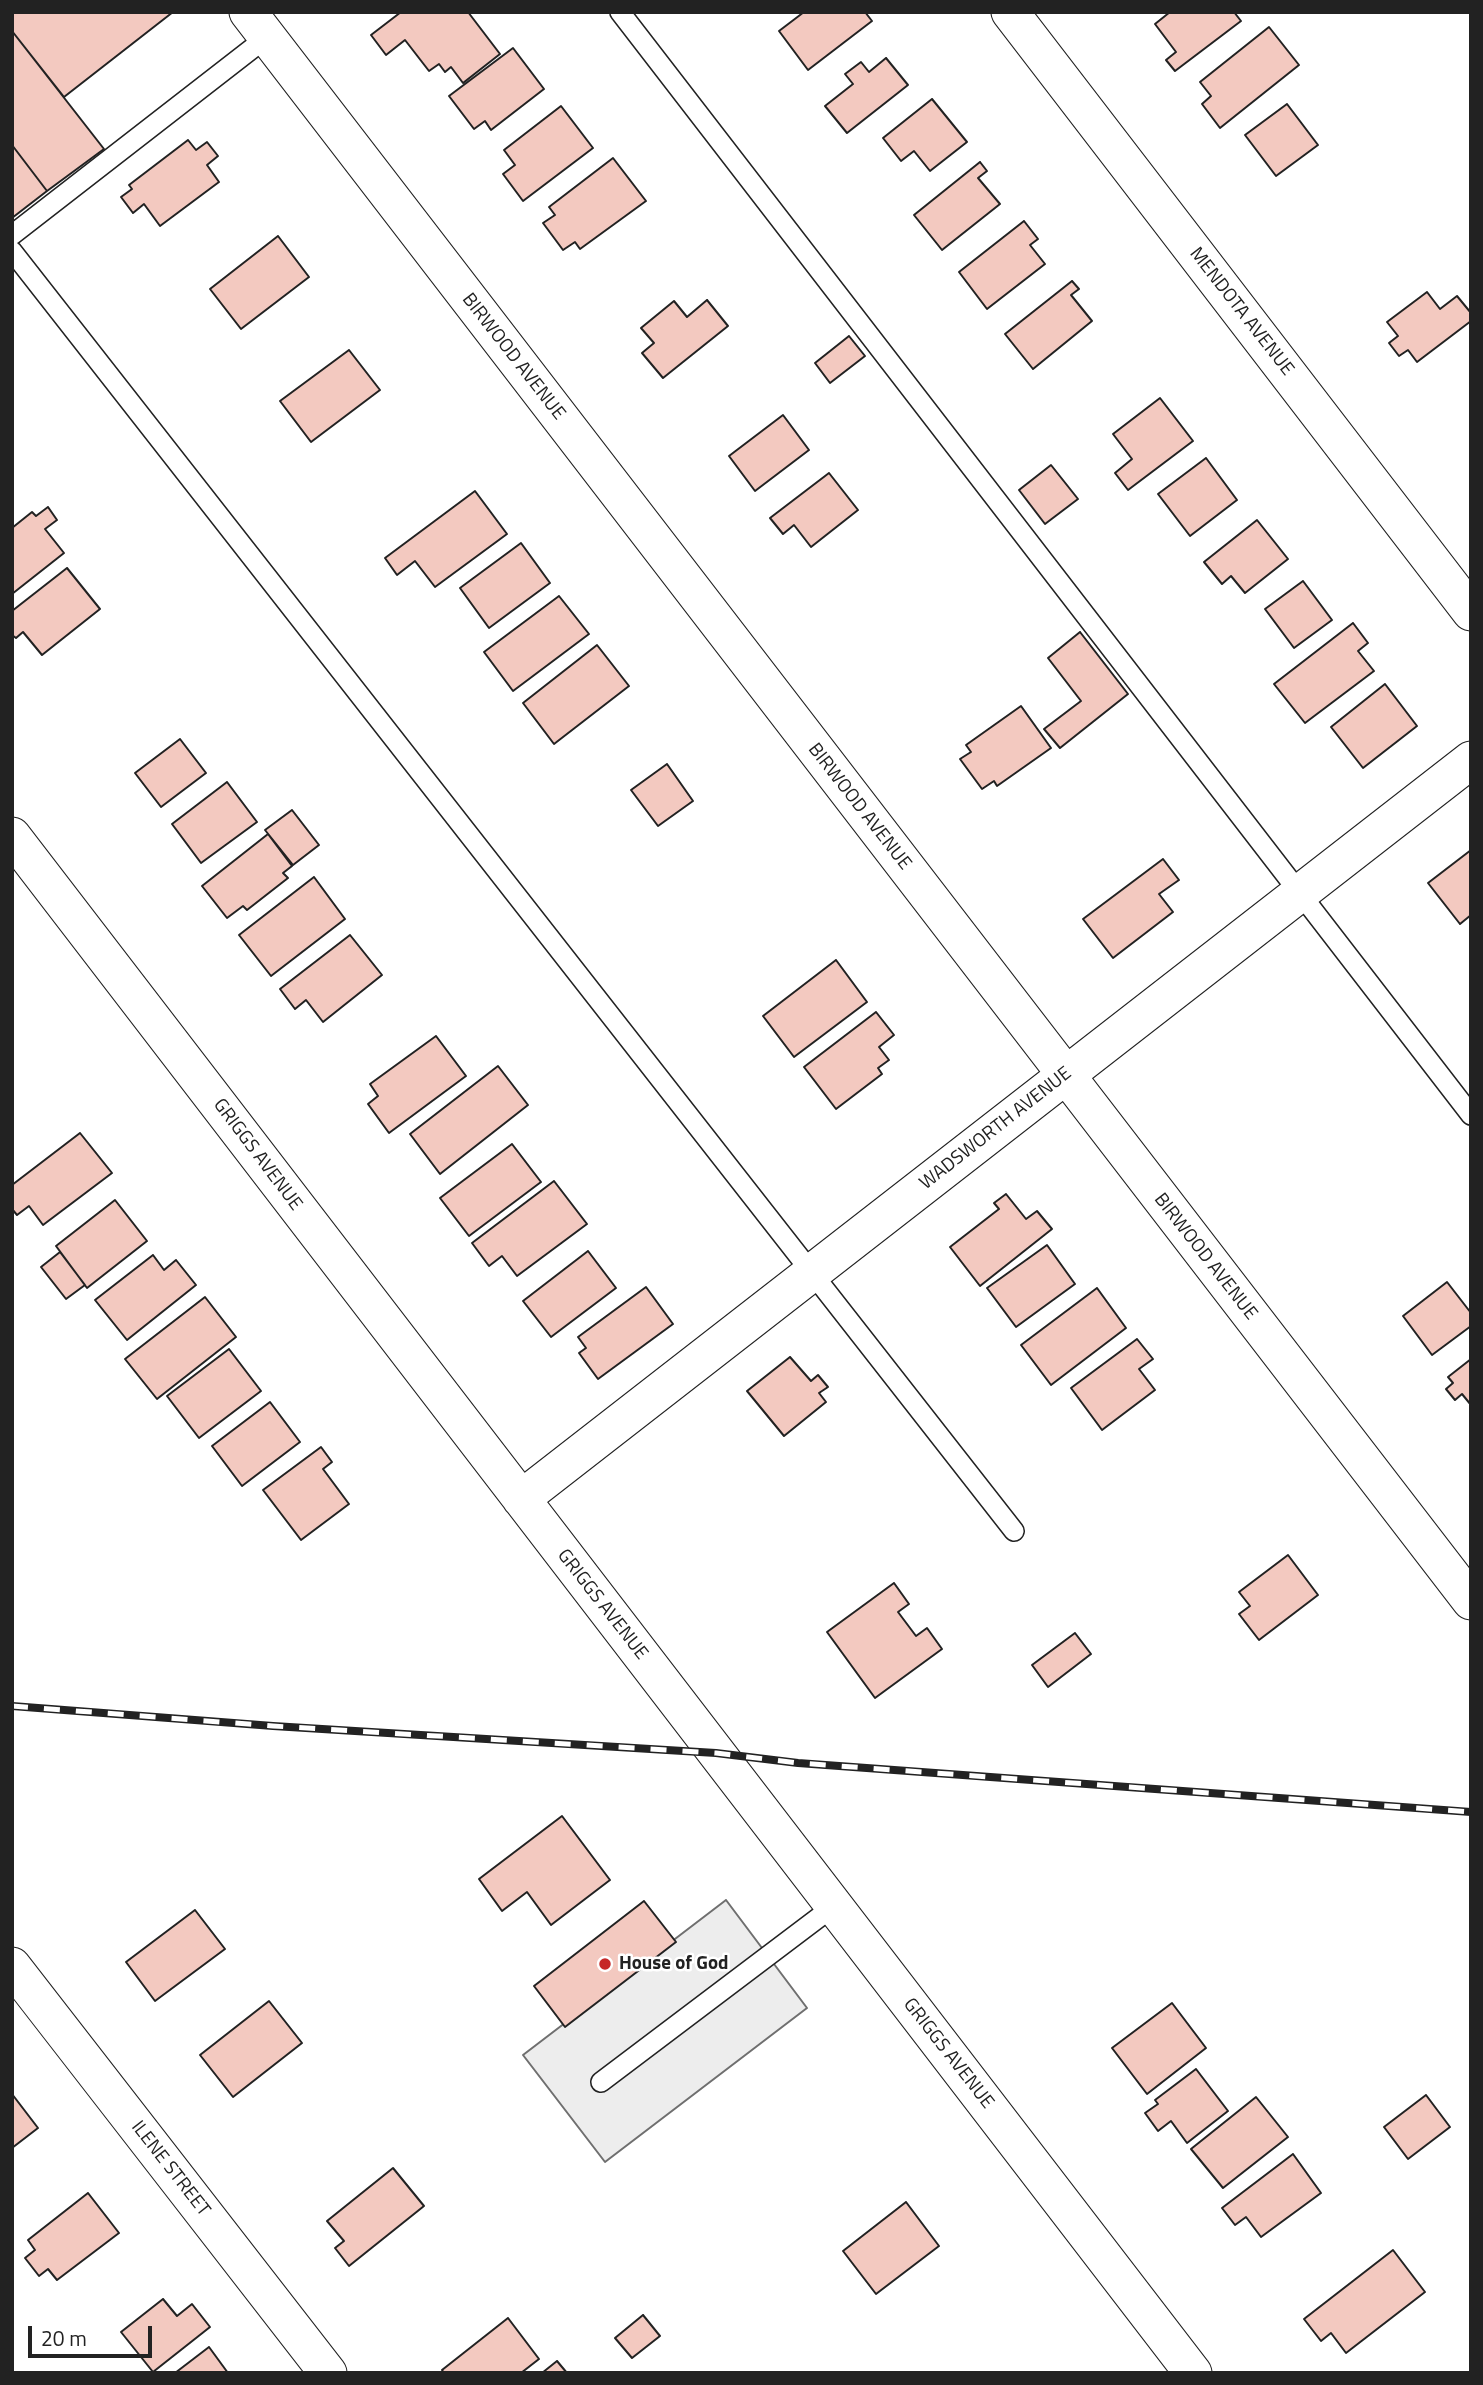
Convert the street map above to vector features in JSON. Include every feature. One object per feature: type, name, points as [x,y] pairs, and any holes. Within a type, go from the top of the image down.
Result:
[{"type":"street","name":"MENDOTA AVENUE","points":[[1010,12],[1471,612]]},
{"type":"street","name":"BIRWOOD AVENUE","points":[[258,25],[1471,1601]]},
{"type":"street","name":"WADSWORTH AVENUE","points":[[521,1499],[1471,760]]},
{"type":"street","name":"GRIGGS AVENUE","points":[[12,836],[1193,2373]]},
{"type":"street","name":"ILENE STREET","points":[[12,1966],[328,2373]]},
{"type":"lane","points":[[620,12],[1471,1115]]},
{"type":"lane","points":[[12,235],[258,25]]},
{"type":"lane","points":[[12,251],[1014,1531]]},
{"type":"lane","points":[[601,2082],[834,1906]]},
{"type":"shaded area","points":[[726,1900],[807,2008],[605,2162],[523,2055]]},
{"type":"building","points":[[12,12],[173,12],[64,97],[12,31]]},
{"type":"building","points":[[401,12],[468,12],[500,54],[463,83],[451,67],[445,72],[439,64],[429,71],[405,40],[386,55],[371,35]]},
{"type":"building","points":[[804,12],[865,12],[872,21],[808,70],[779,31]]},
{"type":"building","points":[[1170,12],[1234,12],[1241,21],[1175,71],[1166,60],[1176,52],[1155,24]]},
{"type":"building","points":[[1269,27],[1299,65],[1220,128],[1202,104],[1211,96],[1200,82]]},
{"type":"building","points":[[12,31],[104,149],[47,191],[12,145]]},
{"type":"building","points":[[513,48],[544,89],[491,130],[485,121],[474,129],[449,96]]},
{"type":"building","points":[[886,58],[908,85],[847,133],[825,106],[853,84],[845,74],[861,62],[869,72]]},
{"type":"building","points":[[932,99],[967,142],[930,171],[914,151],[901,161],[883,138]]},
{"type":"building","points":[[1287,104],[1318,145],[1276,176],[1245,135]]},
{"type":"building","points":[[561,106],[593,148],[523,201],[503,174],[515,165],[504,150]]},
{"type":"building","points":[[188,140],[196,150],[207,142],[218,156],[207,165],[219,182],[160,226],[144,204],[133,213],[121,197],[132,189],[129,185]]},
{"type":"building","points":[[12,145],[47,191],[12,218]]},
{"type":"building","points":[[613,158],[646,201],[580,249],[575,242],[563,250],[543,223],[555,215],[549,207]]},
{"type":"building","points":[[980,162],[987,171],[978,178],[1000,204],[942,250],[914,215]]},
{"type":"building","points":[[1024,221],[1038,239],[1030,245],[1045,264],[987,309],[959,272]]},
{"type":"building","points":[[278,236],[309,277],[241,329],[210,289]]},
{"type":"building","points":[[1072,281],[1079,289],[1071,295],[1092,321],[1033,369],[1005,334]]},
{"type":"building","points":[[1427,292],[1440,309],[1457,296],[1471,313],[1471,321],[1417,362],[1408,350],[1399,356],[1389,343],[1398,336],[1387,322]]},
{"type":"building","points":[[707,300],[728,326],[663,378],[642,353],[654,343],[641,328],[674,301],[687,317]]},
{"type":"building","points":[[849,336],[865,356],[830,383],[815,363]]},
{"type":"building","points":[[349,350],[380,390],[311,442],[280,401]]},
{"type":"building","points":[[1160,398],[1193,441],[1128,490],[1115,473],[1132,459],[1113,434]]},
{"type":"building","points":[[783,415],[809,450],[755,491],[729,456]]},
{"type":"building","points":[[1206,458],[1237,500],[1190,536],[1158,494]]},
{"type":"building","points":[[1051,465],[1078,499],[1045,524],[1019,490]]},
{"type":"building","points":[[829,473],[858,510],[811,547],[794,525],[783,534],[770,518]]},
{"type":"building","points":[[475,491],[507,534],[435,587],[415,561],[397,575],[385,558]]},
{"type":"building","points":[[48,507],[57,520],[45,529],[64,553],[12,594],[12,528],[32,512],[36,516]]},
{"type":"building","points":[[1257,520],[1288,559],[1245,593],[1231,576],[1222,584],[1204,562]]},
{"type":"building","points":[[521,543],[550,583],[489,628],[460,588]]},
{"type":"building","points":[[67,568],[100,609],[42,655],[23,632],[16,638],[12,635],[12,611]]},
{"type":"building","points":[[1303,581],[1332,620],[1294,648],[1265,609]]},
{"type":"building","points":[[559,596],[589,634],[513,691],[484,652]]},
{"type":"building","points":[[1353,623],[1368,643],[1358,651],[1374,671],[1305,723],[1274,684]]},
{"type":"building","points":[[1080,632],[1128,694],[1060,748],[1044,729],[1081,701],[1048,658]]},
{"type":"building","points":[[597,645],[629,686],[554,744],[523,703]]},
{"type":"building","points":[[1385,684],[1417,726],[1363,768],[1331,727]]},
{"type":"building","points":[[1021,706],[1051,748],[997,786],[994,781],[982,789],[960,759],[971,752],[966,745]]},
{"type":"building","points":[[180,739],[206,773],[161,807],[135,773]]},
{"type":"building","points":[[667,764],[693,801],[658,826],[631,790]]},
{"type":"building","points":[[227,782],[257,822],[201,863],[172,824]]},
{"type":"building","points":[[292,810],[319,845],[293,865],[265,830]]},
{"type":"building","points":[[268,834],[292,866],[283,873],[288,878],[247,910],[243,906],[227,918],[202,886]]},
{"type":"building","points":[[1471,850],[1471,915],[1460,924],[1428,883]]},
{"type":"building","points":[[1163,859],[1179,880],[1159,894],[1173,912],[1113,958],[1083,919]]},
{"type":"building","points":[[314,877],[345,919],[271,976],[239,935]]},
{"type":"building","points":[[350,935],[382,975],[323,1022],[306,1000],[295,1009],[280,989]]},
{"type":"building","points":[[836,960],[867,1002],[794,1057],[763,1016]]},
{"type":"building","points":[[876,1012],[894,1035],[879,1047],[889,1060],[878,1068],[882,1074],[836,1109],[804,1067]]},
{"type":"building","points":[[436,1036],[466,1076],[389,1133],[368,1104],[378,1096],[370,1084]]},
{"type":"building","points":[[498,1066],[528,1105],[440,1174],[410,1134]]},
{"type":"building","points":[[80,1133],[112,1173],[43,1225],[29,1206],[17,1215],[12,1209],[12,1185]]},
{"type":"building","points":[[512,1144],[541,1182],[469,1236],[440,1198]]},
{"type":"building","points":[[554,1181],[587,1224],[517,1276],[502,1256],[489,1266],[472,1243]]},
{"type":"building","points":[[1006,1194],[1026,1219],[1037,1211],[1052,1229],[980,1286],[950,1247],[999,1209],[994,1203]]},
{"type":"building","points":[[115,1200],[147,1241],[87,1288],[56,1246]]},
{"type":"building","points":[[1047,1245],[1075,1284],[1016,1327],[987,1288]]},
{"type":"building","points":[[588,1251],[616,1288],[551,1337],[523,1301]]},
{"type":"building","points":[[60,1252],[85,1285],[66,1299],[41,1267]]},
{"type":"building","points":[[153,1255],[164,1270],[176,1260],[196,1285],[127,1340],[95,1300]]},
{"type":"building","points":[[1447,1282],[1471,1313],[1471,1326],[1432,1355],[1403,1316]]},
{"type":"building","points":[[646,1287],[673,1324],[598,1379],[579,1353],[586,1348],[578,1337]]},
{"type":"building","points":[[1097,1288],[1126,1328],[1051,1385],[1021,1345]]},
{"type":"building","points":[[205,1297],[236,1337],[157,1399],[125,1359]]},
{"type":"building","points":[[1137,1339],[1153,1359],[1139,1369],[1155,1390],[1102,1430],[1071,1388]]},
{"type":"building","points":[[229,1349],[261,1391],[199,1438],[167,1396]]},
{"type":"building","points":[[790,1357],[811,1381],[818,1375],[828,1387],[819,1393],[826,1402],[784,1436],[747,1391]]},
{"type":"building","points":[[1471,1359],[1471,1405],[1462,1394],[1455,1400],[1446,1389],[1453,1383],[1448,1377]]},
{"type":"building","points":[[270,1402],[300,1442],[242,1486],[212,1446]]},
{"type":"building","points":[[321,1447],[332,1462],[323,1469],[349,1504],[301,1540],[263,1490]]},
{"type":"building","points":[[1288,1555],[1318,1595],[1259,1640],[1239,1614],[1250,1606],[1239,1592]]},
{"type":"building","points":[[894,1583],[909,1604],[898,1612],[916,1636],[927,1628],[942,1649],[875,1698],[827,1632]]},
{"type":"building","points":[[1075,1633],[1091,1654],[1048,1687],[1032,1665]]},
{"type":"building","points":[[562,1816],[610,1880],[551,1925],[527,1892],[502,1911],[479,1879]]},
{"type":"building","name":"House of God","points":[[644,1901],[676,1942],[565,2027],[534,1986]]},
{"type":"building","points":[[195,1910],[225,1949],[155,2001],[126,1962]]},
{"type":"building","points":[[269,2001],[302,2043],[233,2097],[200,2055]]},
{"type":"building","points":[[1172,2003],[1206,2048],[1147,2094],[1112,2048]]},
{"type":"building","points":[[1196,2069],[1228,2111],[1187,2143],[1171,2121],[1158,2131],[1145,2113],[1158,2104],[1155,2100]]},
{"type":"building","points":[[12,2094],[38,2128],[12,2148]]},
{"type":"building","points":[[1426,2095],[1450,2127],[1408,2159],[1384,2127]]},
{"type":"building","points":[[1256,2097],[1288,2137],[1223,2188],[1191,2149]]},
{"type":"building","points":[[1293,2154],[1321,2193],[1261,2237],[1246,2217],[1235,2225],[1222,2208]]},
{"type":"building","points":[[393,2168],[424,2206],[349,2266],[335,2248],[344,2241],[327,2221]]},
{"type":"building","points":[[88,2193],[119,2233],[57,2280],[48,2269],[39,2276],[25,2258],[35,2250],[28,2240]]},
{"type":"building","points":[[906,2202],[939,2246],[876,2294],[843,2251]]},
{"type":"building","points":[[1393,2250],[1425,2292],[1346,2353],[1331,2333],[1321,2341],[1304,2319]]},
{"type":"building","points":[[163,2299],[177,2316],[192,2304],[210,2327],[153,2372],[121,2332]]},
{"type":"building","points":[[643,2315],[660,2336],[632,2358],[615,2338]]},
{"type":"building","points":[[508,2318],[539,2359],[521,2373],[444,2373],[442,2370]]},
{"type":"building","points":[[209,2347],[228,2373],[175,2373]]},
{"type":"building","points":[[557,2361],[567,2373],[542,2373]]},
{"type":"railway","points":[[12,1706],[273,1726],[716,1753],[798,1763],[1471,1812]]},
{"type":"place","name":"House of God","points":[[605,1964]]}]
